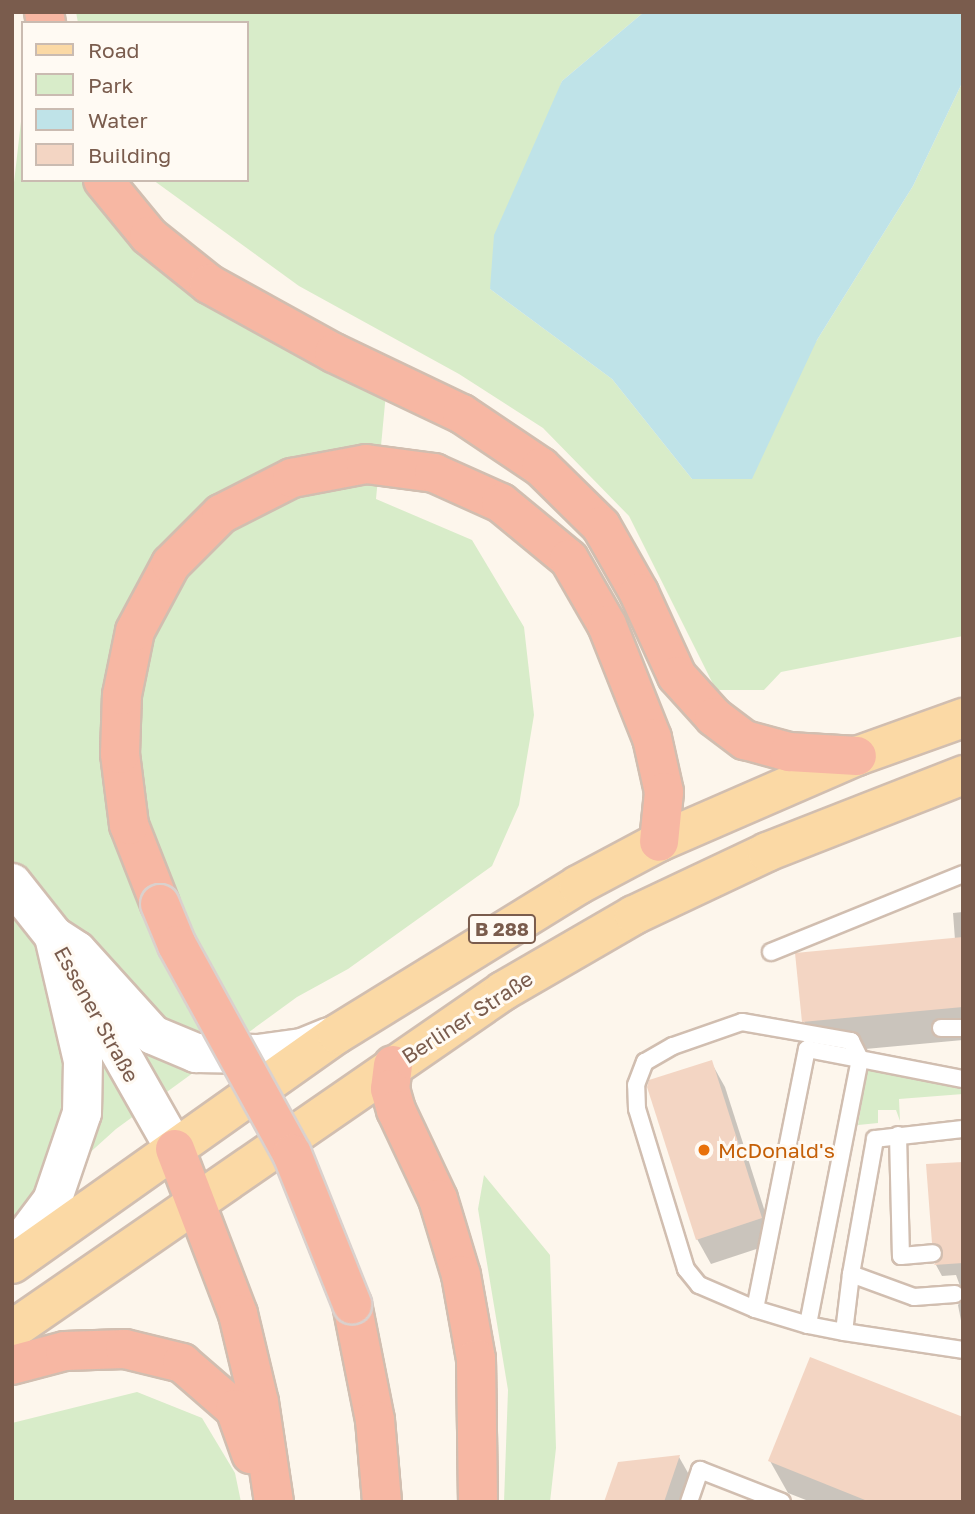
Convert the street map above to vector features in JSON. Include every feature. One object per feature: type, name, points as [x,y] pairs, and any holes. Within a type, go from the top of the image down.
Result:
[{"type":"highway","points":[[105,182],[149,236],[209,284],[334,353],[462,414],[541,467],[601,526],[639,593],[677,676],[714,717],[746,740],[789,752],[857,756]]},
{"type":"highway","points":[[382,1502],[376,1420],[352,1304],[292,1154],[177,945],[129,825],[120,754],[122,695],[135,631],[171,564],[221,514],[292,478],[366,464],[434,473],[501,503],[569,559],[607,625],[652,737],[664,792],[659,842]]},
{"type":"highway","points":[[393,1065],[390,1089],[396,1110],[438,1199],[461,1275],[476,1359],[478,1502]]},
{"type":"highway","points":[[175,1149],[238,1314],[259,1402],[274,1502]]},
{"type":"highway","points":[[12,1365],[65,1351],[125,1349],[182,1363],[235,1409],[261,1502]]},
{"type":"main road","name":"B 288","points":[[12,1264],[337,1034],[485,939],[659,842],[857,756],[963,718]]},
{"type":"main road","name":"Berliner Straße","points":[[12,1330],[503,991],[634,915],[767,852],[963,775]]},
{"type":"main road","name":"Essener Straße","points":[[12,883],[54,936],[175,1149]]},
{"type":"main road","points":[[54,936],[77,951],[153,1035],[196,1053],[258,1054],[302,1048],[337,1034]]},
{"type":"main road","points":[[12,1254],[52,1201],[82,1112],[83,1061],[54,936]]},
{"type":"lane","points":[[771,952],[963,874]]},
{"type":"lane","points":[[808,1325],[860,1059],[851,1041],[742,1022],[673,1046],[645,1062],[636,1085],[637,1109],[686,1269],[699,1286],[755,1309],[808,1325],[963,1350]]},
{"type":"lane","points":[[941,1028],[963,1028]]},
{"type":"lane","points":[[755,1309],[807,1049],[963,1079]]},
{"type":"lane","points":[[844,1332],[851,1274],[875,1139],[963,1129]]},
{"type":"lane","points":[[898,1135],[901,1256],[933,1253]]},
{"type":"lane","points":[[851,1274],[914,1297],[956,1294]]},
{"type":"lane","points":[[689,1502],[700,1470],[782,1502]]},
{"type":"green space","points":[[76,12],[644,12],[562,81],[490,289],[612,379],[692,479],[817,340],[913,186],[963,81],[963,636],[781,672],[764,690],[716,690],[629,516],[543,428],[459,374],[299,286],[156,182],[248,182],[248,21],[78,21]]},
{"type":"green space","points":[[21,121],[21,182],[90,182],[386,393],[376,499],[472,540],[524,627],[534,715],[519,805],[492,866],[348,969],[297,997],[116,1129],[12,1223],[12,200]]},
{"type":"green space","points":[[867,1069],[963,1088],[963,1094],[899,1099],[900,1121],[896,1110],[878,1110],[878,1123],[858,1125]]},
{"type":"green space","points":[[484,1175],[550,1255],[556,1448],[550,1502],[504,1502],[508,1390],[478,1209]]},
{"type":"green space","points":[[137,1392],[202,1418],[235,1473],[241,1502],[12,1502],[12,1423]]},
{"type":"water","points":[[644,12],[963,12],[963,81],[913,186],[817,340],[752,479],[692,479],[612,379],[490,289],[494,235],[562,81]]},
{"type":"building","points":[[963,937],[963,1007],[802,1022],[795,953]]},
{"type":"building","name":"McDonald's","points":[[712,1060],[762,1218],[696,1240],[647,1087],[649,1080]]},
{"type":"building","points":[[963,1162],[963,1263],[934,1265],[943,1253],[932,1243],[926,1164]]},
{"type":"building","points":[[810,1357],[963,1417],[963,1502],[870,1502],[768,1461]]},
{"type":"building","points":[[680,1455],[664,1502],[604,1502],[618,1462]]},
{"type":"place","name":"McDonald's","points":[[704,1150]]}]
